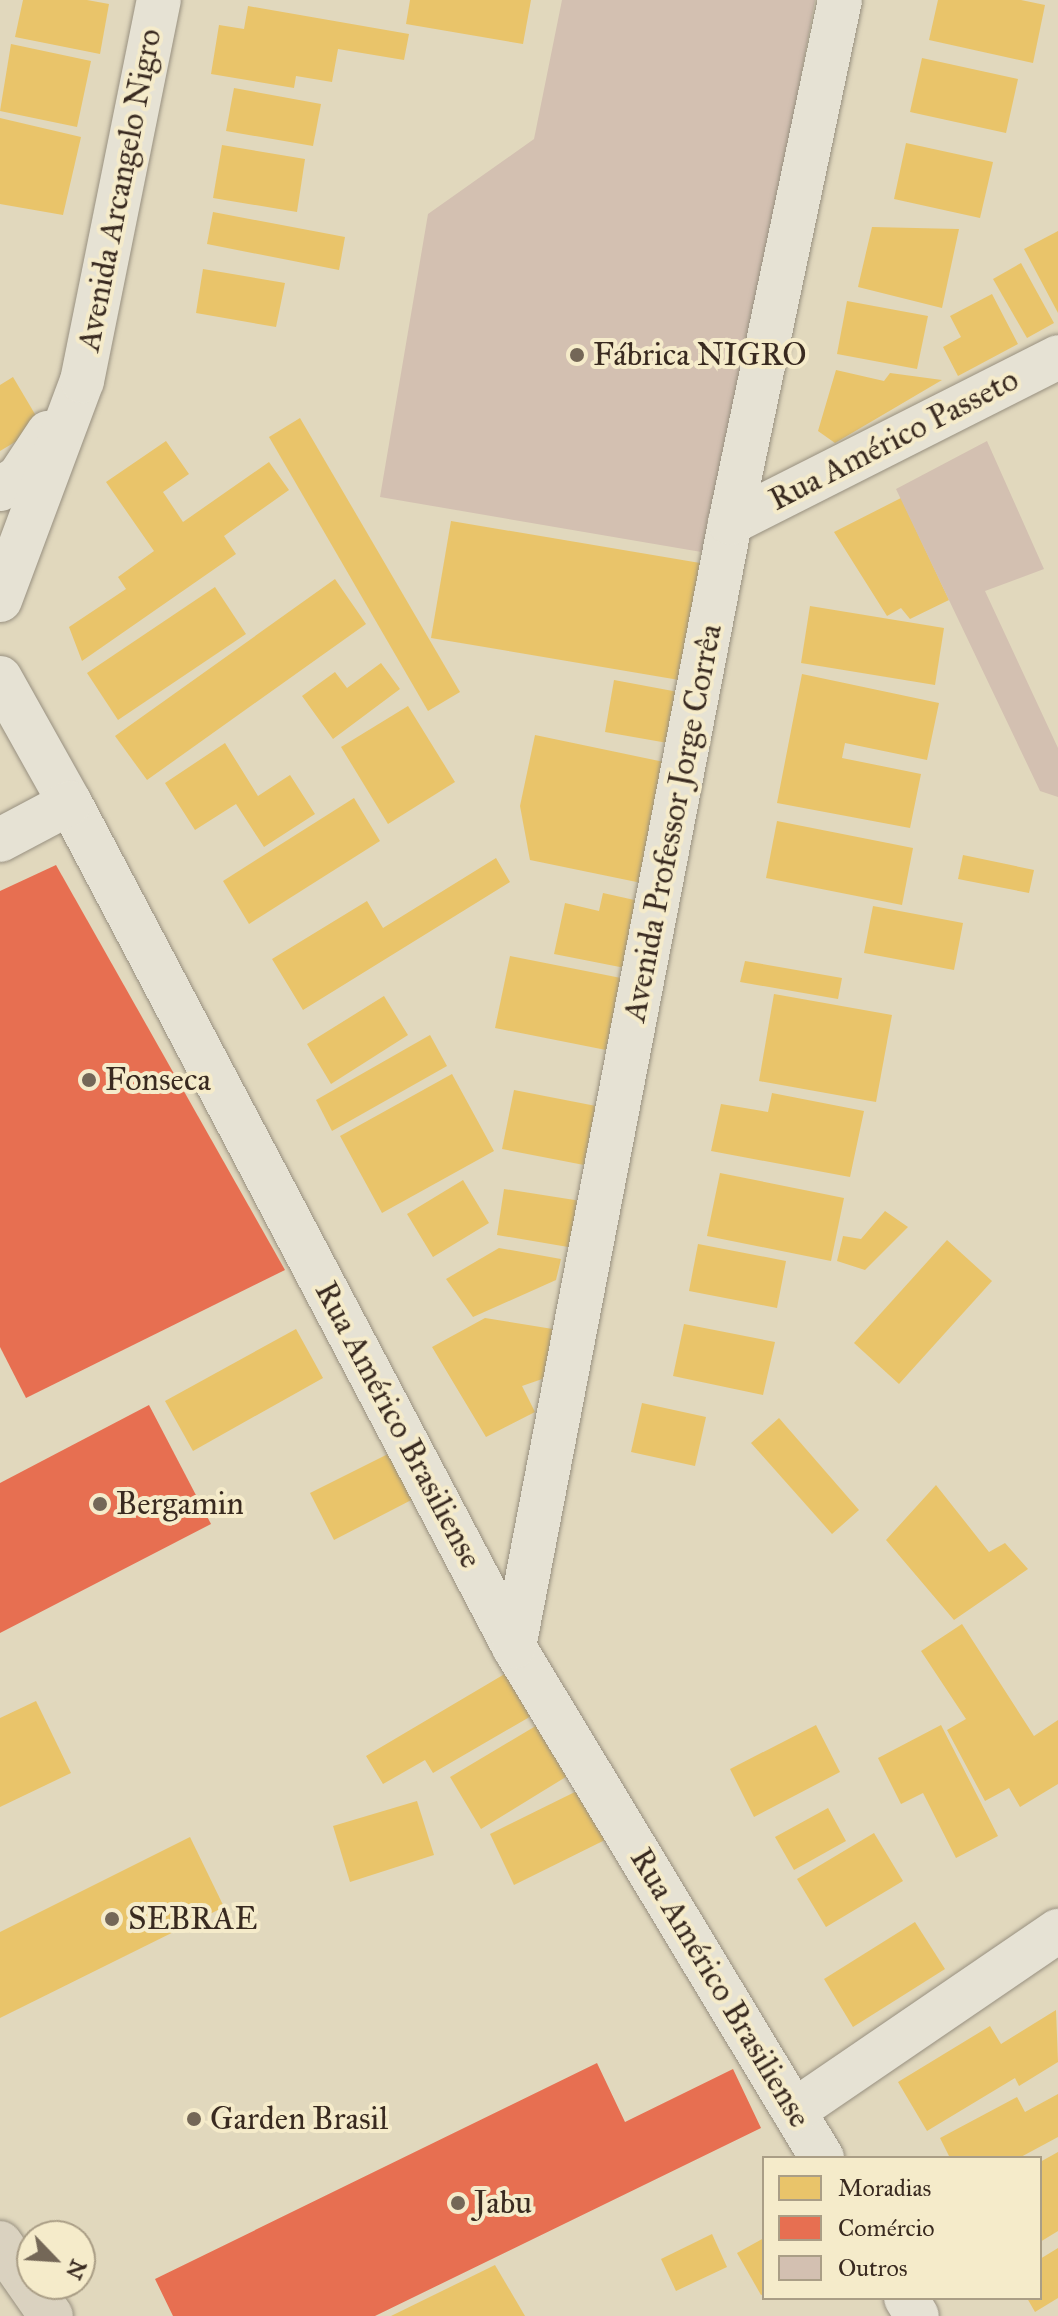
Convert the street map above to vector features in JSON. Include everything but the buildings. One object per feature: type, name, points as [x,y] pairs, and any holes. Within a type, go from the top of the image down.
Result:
[{"type":"main road","points":[[0,2243],[51,2316]]},
{"type":"street","name":"Avenida Arcangelo Nigro","points":[[0,600],[82,381],[159,0]]},
{"type":"street","name":"Avenida Professor Jorge Corrêa","points":[[514,1647],[730,523],[840,0]]},
{"type":"street","name":"Rua Américo Passeto","points":[[730,523],[1058,357]]},
{"type":"street","name":"Avenida Arcangelo Nigro","points":[[0,489],[19,477],[82,381]]},
{"type":"street","name":"Rua Américo Brasiliense","points":[[0,678],[12,734],[70,803],[514,1647],[821,2156]]},
{"type":"street","points":[[0,840],[70,803]]},
{"type":"street","points":[[794,2111],[1058,1931]]},
{"type":"place","name":"Fábrica NIGRO","points":[[577,355]]},
{"type":"place","name":"Fonseca","points":[[89,1080]]},
{"type":"place","name":"Bergamin","points":[[100,1504]]},
{"type":"place","name":"SEBRAE","points":[[112,1919]]},
{"type":"place","name":"Garden Brasil","points":[[194,2119]]},
{"type":"place","name":"Jabu","points":[[458,2203]]}]
